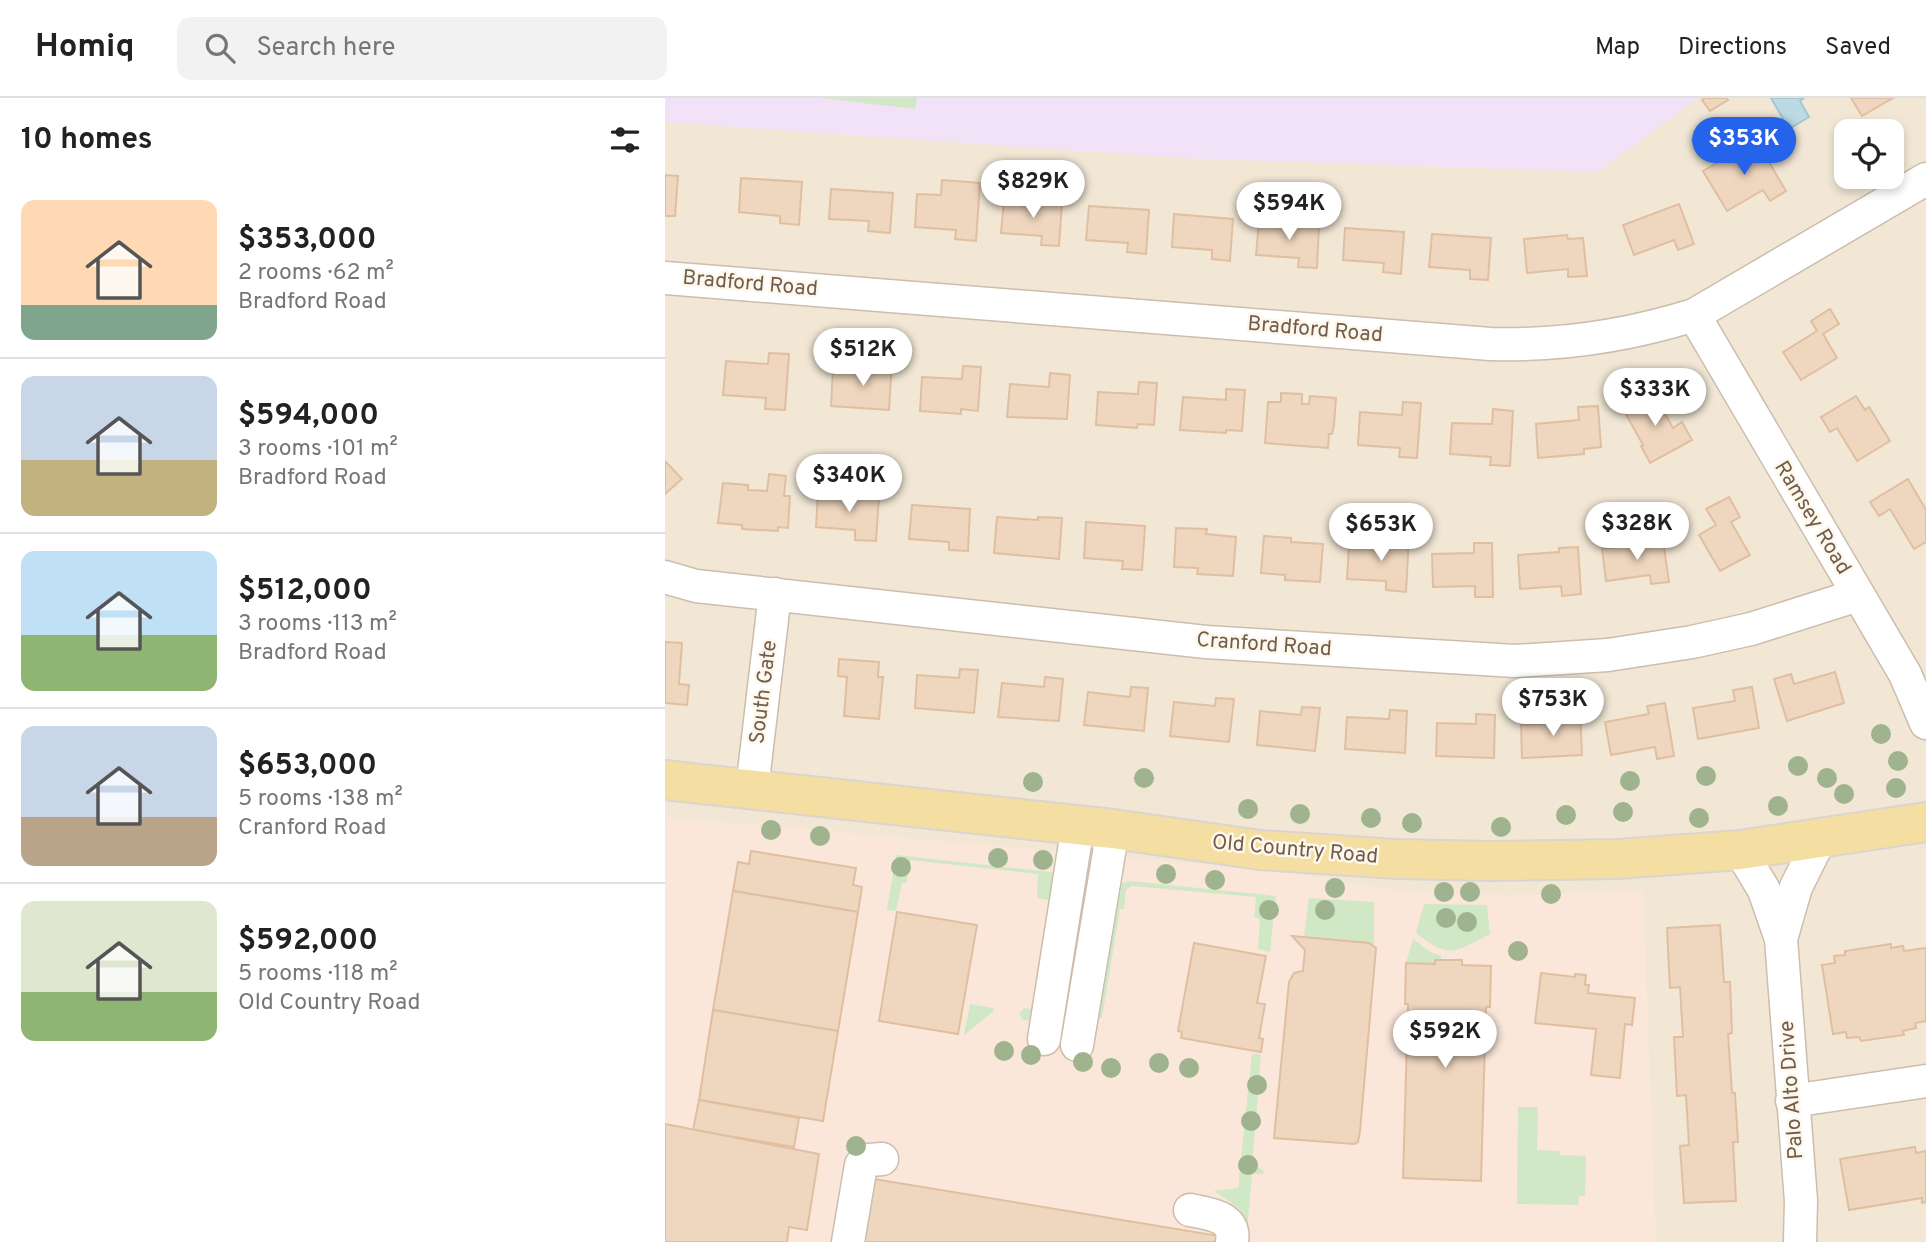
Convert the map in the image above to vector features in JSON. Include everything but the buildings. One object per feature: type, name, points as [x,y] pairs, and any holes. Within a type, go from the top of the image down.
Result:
[{"type":"main road","name":"Old Country Road","points":[[665,780],[1096,827],[1260,850],[1396,859],[1618,859],[1740,850],[1926,822]]},
{"type":"street","name":"Bradford Road","points":[[665,278],[1490,344],[1538,345],[1659,326],[1694,315],[1926,179]]},
{"type":"street","name":"Ramsey Road","points":[[1694,315],[1905,674],[1926,723]]},
{"type":"street","name":"Cranford Road","points":[[665,577],[696,586],[1206,642],[1515,661],[1608,655],[1692,642],[1751,629],[1858,595]]},
{"type":"street","name":"South Gate","points":[[752,789],[775,594]]},
{"type":"street","points":[[1044,1039],[1096,827]]},
{"type":"street","points":[[1077,1045],[1096,827]]},
{"type":"street","name":"Palo Alto Drive","points":[[1781,939],[1796,887],[1820,839]]},
{"type":"street","name":"Palo Alto Drive","points":[[1740,850],[1764,890],[1781,939],[1801,1201],[1800,1242]]},
{"type":"street","points":[[1792,1101],[1926,1081]]},
{"type":"street","points":[[848,1242],[860,1165],[869,1160],[882,1159]]},
{"type":"street","points":[[1190,1210],[1220,1217],[1229,1223],[1233,1234],[1232,1242]]},
{"type":"shaded area","points":[[665,98],[1926,98],[1926,1242],[665,1242]]},
{"type":"shaded area","points":[[665,98],[1698,98],[1598,172],[1181,158],[665,122]]},
{"type":"shaded area","points":[[665,817],[1280,871],[1410,892],[1511,895],[1643,891],[1656,1242],[665,1242]]},
{"type":"green space","points":[[822,98],[917,98],[915,109]]},
{"type":"green space","points":[[896,855],[1060,873],[1059,891],[1064,893],[1043,1021],[1023,1020],[1019,1013],[1024,1008],[1043,1011],[1060,902],[1037,898],[1038,874],[910,860],[907,882],[902,883],[896,911],[887,910]]},
{"type":"green space","points":[[1130,881],[1276,896],[1270,952],[1258,949],[1260,919],[1254,917],[1256,897],[1131,886],[1126,890],[1124,909],[1120,909],[1102,1018],[1098,1018],[1122,883]]},
{"type":"green space","points":[[1309,898],[1374,902],[1374,945],[1304,937]]},
{"type":"green space","points":[[1424,904],[1487,905],[1490,934],[1460,949],[1445,950],[1437,947],[1416,933]]},
{"type":"green space","points":[[1413,939],[1430,952],[1441,956],[1441,960],[1435,960],[1435,964],[1406,963]]},
{"type":"green space","points":[[970,1004],[993,1008],[994,1011],[964,1035]]},
{"type":"green space","points":[[1252,1053],[1261,1055],[1253,1155],[1255,1164],[1264,1172],[1252,1174],[1246,1242],[1239,1242],[1242,1215],[1240,1209],[1214,1191],[1238,1188]]},
{"type":"green space","points":[[1518,1107],[1538,1107],[1537,1150],[1559,1151],[1560,1155],[1586,1156],[1585,1196],[1579,1196],[1578,1205],[1517,1204]]},
{"type":"water","points":[[1771,98],[1804,98],[1800,101],[1809,117],[1789,129]]},
{"type":"water","points":[[1726,119],[1736,136],[1702,157],[1692,140]]}]
